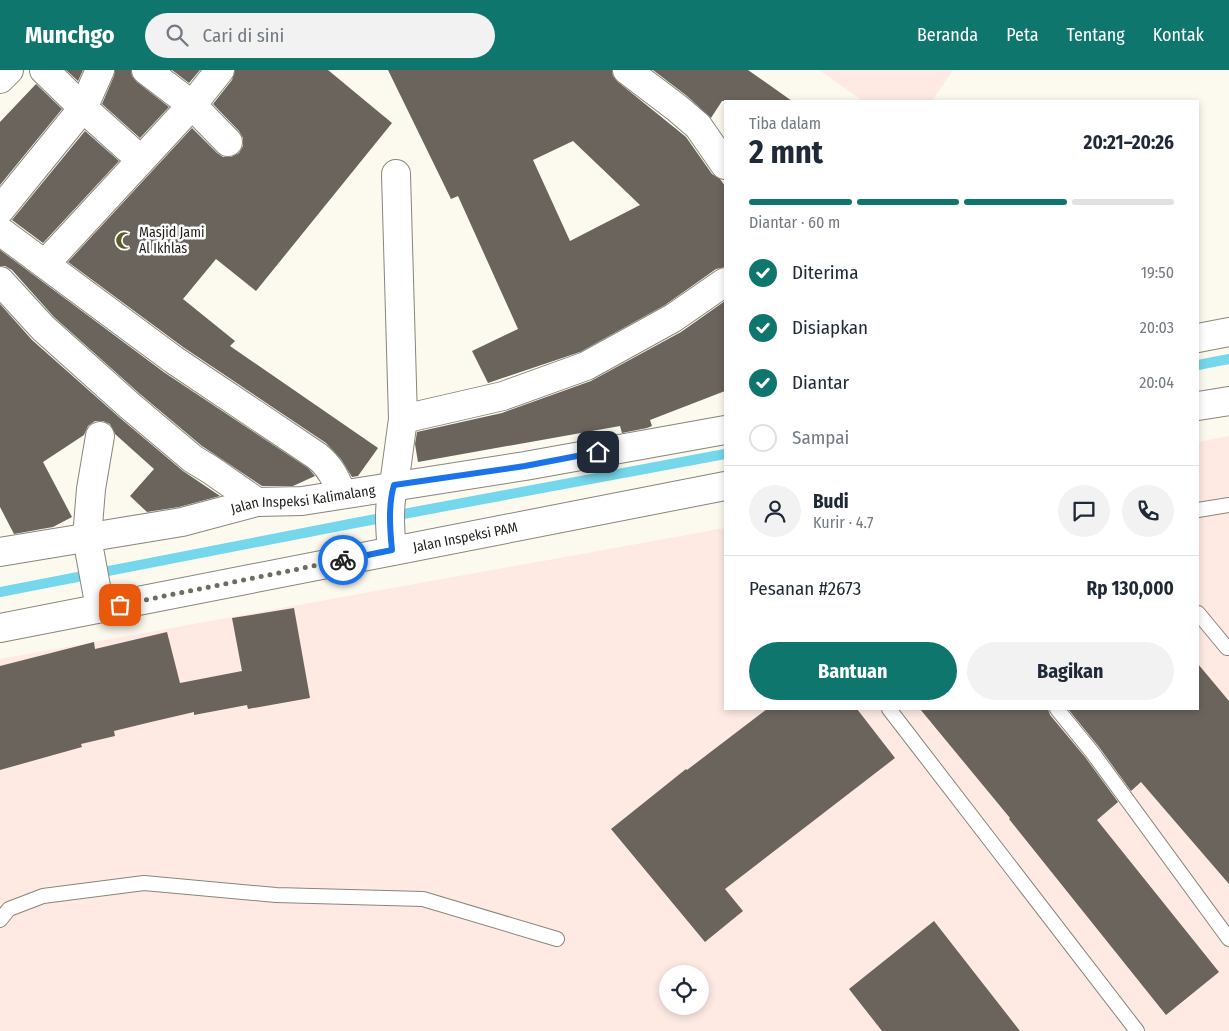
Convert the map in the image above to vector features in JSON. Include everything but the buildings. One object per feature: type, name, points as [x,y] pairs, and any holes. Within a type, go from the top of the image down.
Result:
[{"type":"street","points":[[0,79],[9,70]]},
{"type":"street","points":[[44,70],[140,160]]},
{"type":"street","points":[[0,210],[83,108],[100,70]]},
{"type":"street","points":[[146,70],[192,105],[228,142]]},
{"type":"street","points":[[45,264],[192,105],[220,70]]},
{"type":"street","points":[[627,70],[678,108],[698,126],[724,164]]},
{"type":"street","points":[[391,542],[393,490],[403,419],[396,174]]},
{"type":"street","points":[[0,231],[174,360],[325,462],[342,494]]},
{"type":"street","points":[[0,281],[42,328],[130,406],[193,459],[257,502]]},
{"type":"street","points":[[403,419],[503,396],[586,366],[673,318],[724,283]]},
{"type":"street","points":[[1199,338],[1229,332]]},
{"type":"street","points":[[1199,406],[1229,401]]},
{"type":"street","name":"Jalan Inspeksi Kalimalang","points":[[0,552],[88,543],[182,522],[257,502],[302,501],[342,494],[393,490],[724,430]]},
{"type":"street","points":[[99,602],[88,543],[92,489],[100,436]]},
{"type":"street","name":"Jalan Inspeksi PAM","points":[[0,628],[99,602],[391,542],[724,486]]},
{"type":"lane","points":[[1199,510],[1229,505]]},
{"type":"lane","points":[[1199,614],[1226,648]]},
{"type":"lane","points":[[889,710],[1137,1031]]},
{"type":"lane","points":[[1058,710],[1092,752],[1229,939]]},
{"type":"lane","points":[[0,920],[9,909],[44,896],[144,883],[276,895],[423,899],[556,939]]},
{"type":"shaded area","points":[[819,70],[953,70],[933,100],[862,100]]},
{"type":"shaded area","points":[[1229,436],[1229,1031],[0,1031],[0,659],[724,528],[724,710],[1199,710],[1199,442]]},
{"type":"waterway","points":[[1199,365],[1229,359]]},
{"type":"waterway","points":[[0,592],[724,454]]},
{"type":"way so far","points":[[120,605],[343,560]]},
{"type":"place","name":"Masjid Jami Al Ikhlas","points":[[125,240]]},
{"type":"route","points":[[343,560],[392,550],[390,534],[391,494],[394,485],[525,466],[598,452]]}]
